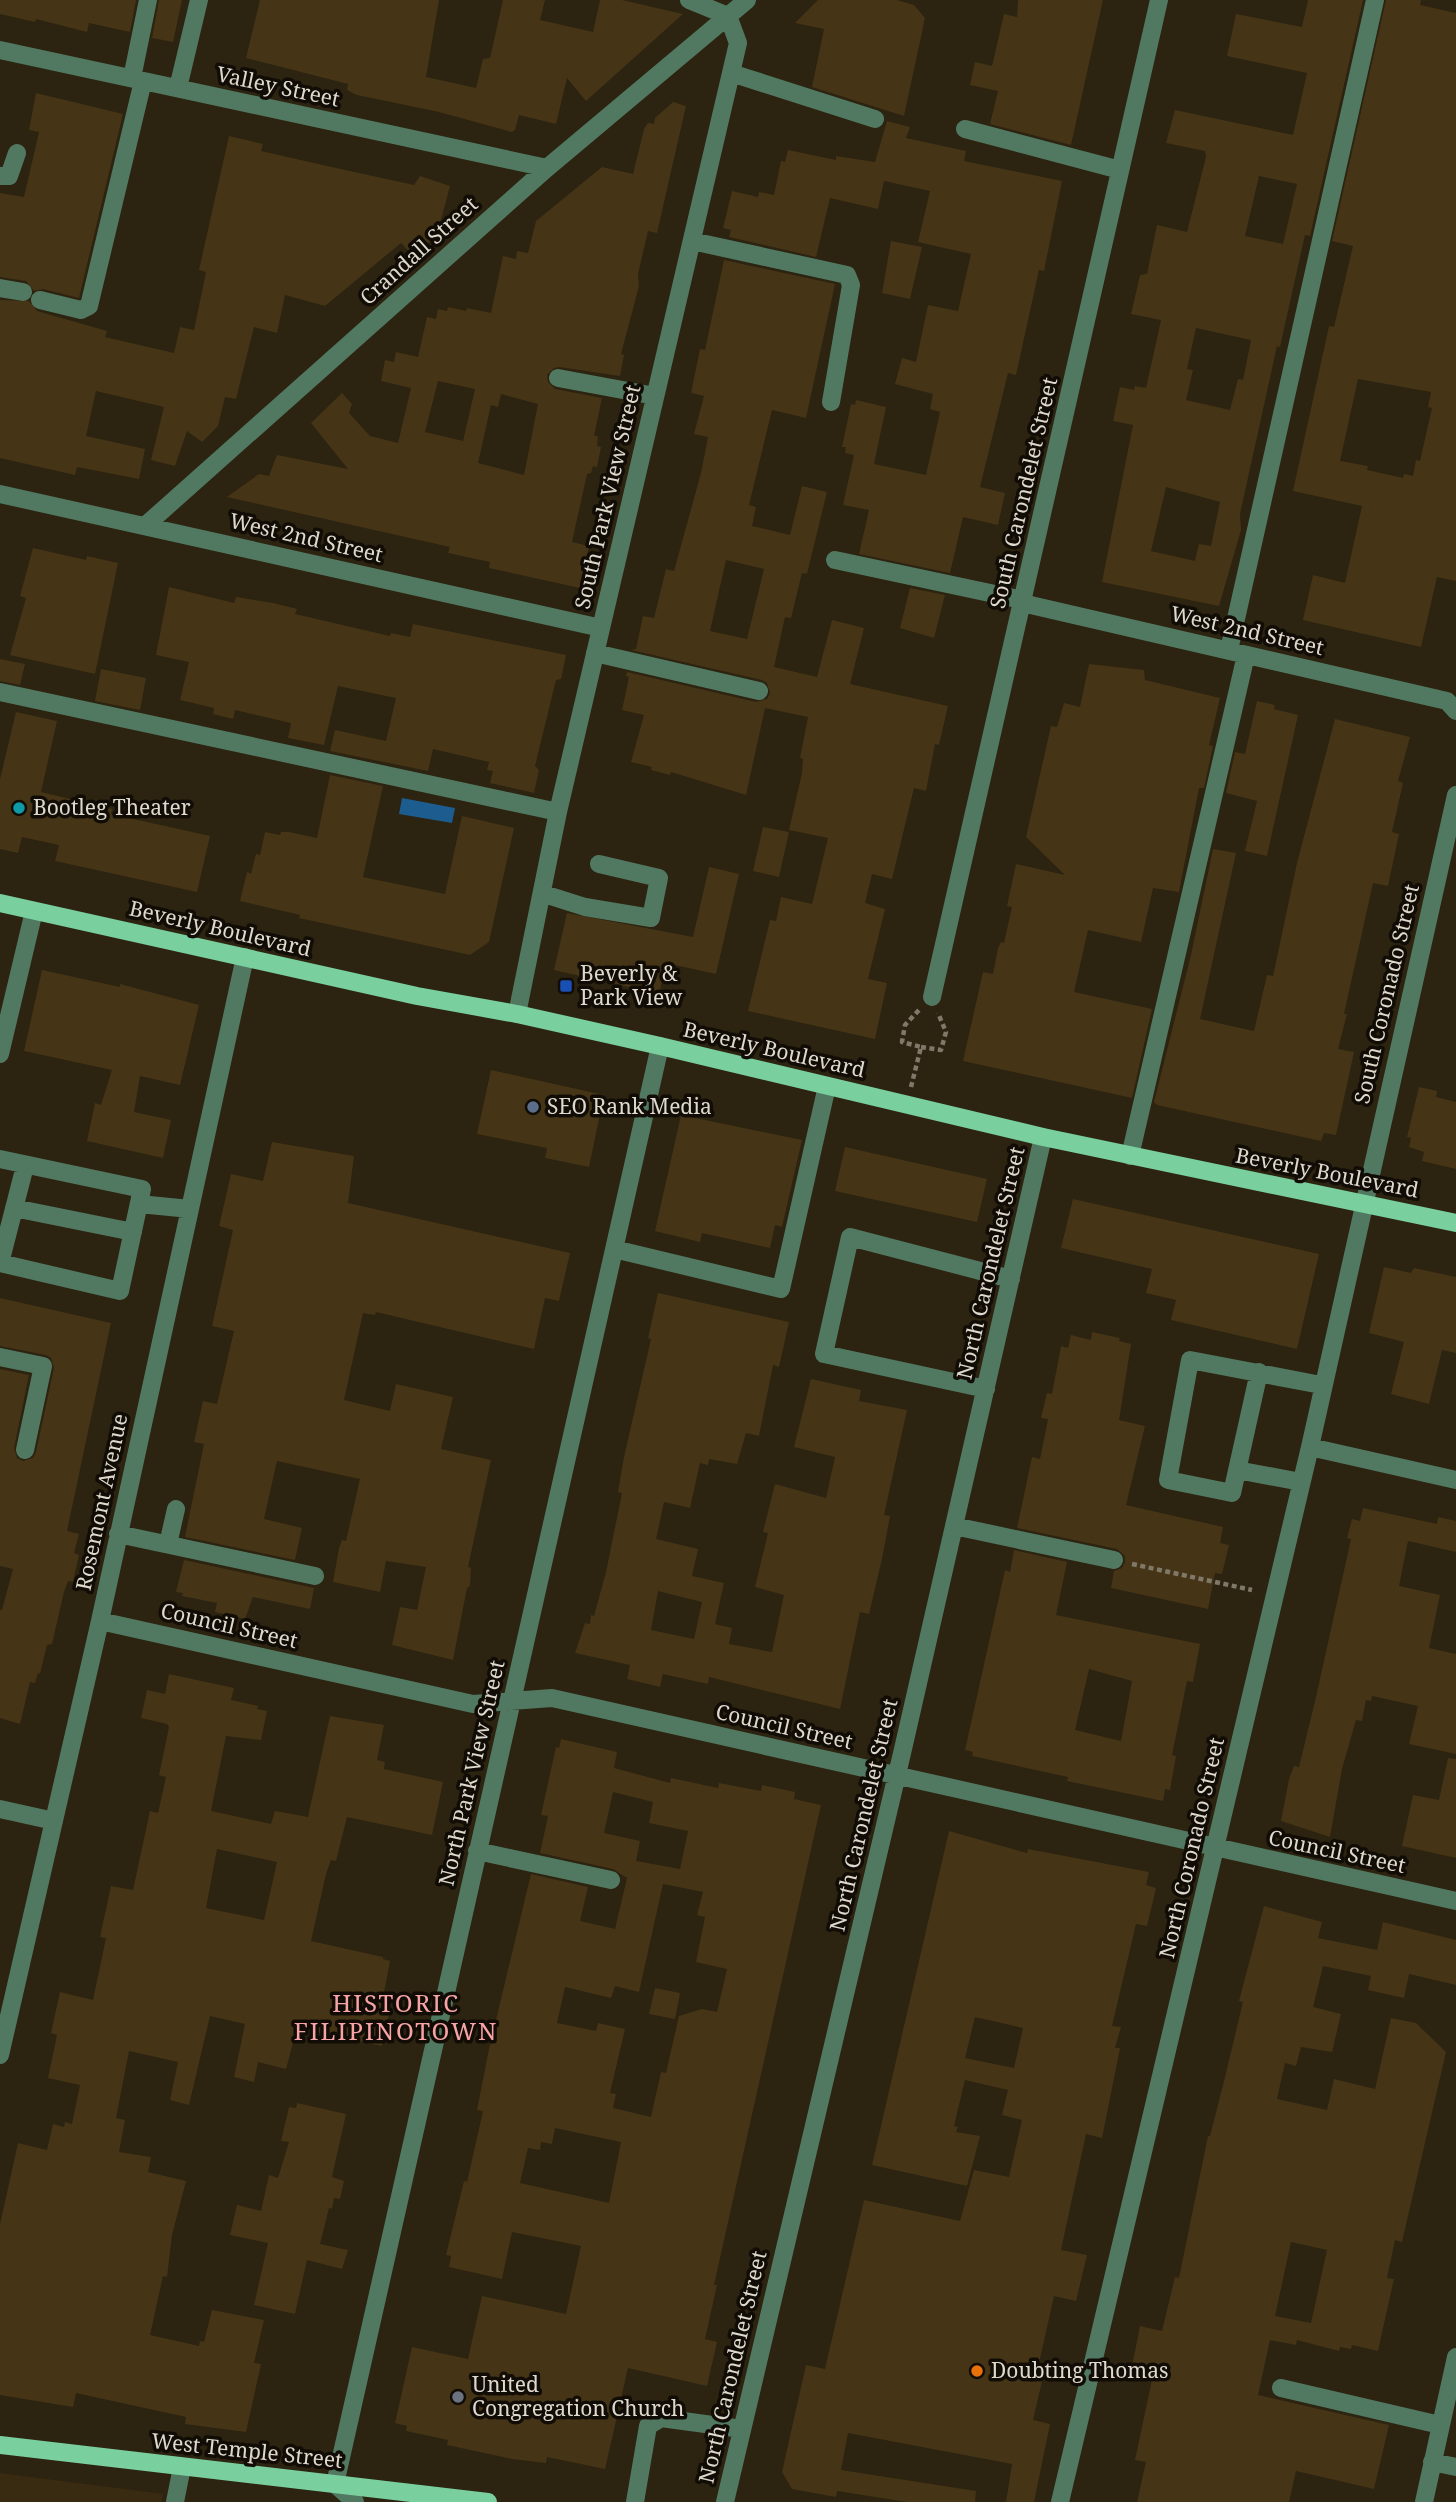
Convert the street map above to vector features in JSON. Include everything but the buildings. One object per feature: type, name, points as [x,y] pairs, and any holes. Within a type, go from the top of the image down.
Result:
[{"type":"main road","name":"Beverly Boulevard","points":[[0,903],[417,996],[517,1014],[660,1046],[1043,1137],[1456,1223]]},
{"type":"main road","name":"West Temple Street","points":[[0,2445],[182,2467],[345,2495],[488,2502]]},
{"type":"street","points":[[40,300],[81,310],[89,306],[137,79],[148,0]]},
{"type":"street","points":[[178,88],[199,0]]},
{"type":"street","points":[[689,0],[728,16],[747,0]]},
{"type":"street","name":"South Carondelet Street","points":[[932,997],[1159,0]]},
{"type":"street","points":[[1130,1156],[1375,0]]},
{"type":"street","name":"South Park View Street","points":[[517,1014],[544,894],[558,812],[738,43],[728,16]]},
{"type":"street","name":"Crandall Street","points":[[146,525],[547,168],[728,16]]},
{"type":"street","name":"Valley Street","points":[[0,50],[547,168]]},
{"type":"street","points":[[731,73],[875,119]]},
{"type":"street","points":[[965,129],[1120,170]]},
{"type":"street","points":[[0,176],[9,176],[17,153]]},
{"type":"street","points":[[692,241],[847,275],[851,285],[831,402]]},
{"type":"street","points":[[0,288],[23,292]]},
{"type":"street","points":[[558,378],[655,396]]},
{"type":"street","name":"West 2nd Street","points":[[0,494],[601,628]]},
{"type":"street","name":"West 2nd Street","points":[[835,560],[1023,601],[1447,701],[1456,711]]},
{"type":"street","points":[[595,653],[758,691]]},
{"type":"street","points":[[0,691],[558,812]]},
{"type":"street","name":"South Coronado Street","points":[[1363,1203],[1456,795]]},
{"type":"street","points":[[544,894],[585,907],[651,918],[659,878],[599,864]]},
{"type":"street","points":[[0,1054],[34,911]]},
{"type":"street","name":"Rosemont Avenue","points":[[0,2055],[100,1621],[245,957]]},
{"type":"street","name":"North Park View Street","points":[[345,2495],[477,1852],[660,1046]]},
{"type":"street","points":[[614,1249],[781,1289],[827,1086]]},
{"type":"street","name":"North Carondelet Street","points":[[725,2502],[897,1776],[1043,1137]]},
{"type":"street","points":[[0,1159],[190,1209]]},
{"type":"street","points":[[25,1166],[0,1263],[120,1291],[141,1197]]},
{"type":"street","name":"North Coronado Street","points":[[1060,2502],[1310,1447],[1321,1385],[1363,1203]]},
{"type":"street","points":[[14,1208],[132,1232]]},
{"type":"street","points":[[986,1389],[824,1354],[849,1237],[1011,1279]]},
{"type":"street","points":[[0,1357],[43,1366],[25,1450]]},
{"type":"street","points":[[1259,1372],[1232,1493],[1168,1480],[1190,1360],[1259,1372],[1321,1385]]},
{"type":"street","points":[[1310,1447],[1456,1480]]},
{"type":"street","points":[[1237,1470],[1301,1482]]},
{"type":"street","points":[[168,1544],[176,1509]]},
{"type":"street","points":[[954,1525],[1114,1560]]},
{"type":"street","points":[[118,1534],[315,1576]]},
{"type":"street","name":"Council Street","points":[[100,1621],[473,1704],[552,1698],[1456,1902]]},
{"type":"street","points":[[0,1808],[54,1821]]},
{"type":"street","points":[[477,1852],[611,1880]]},
{"type":"street","points":[[1424,2502],[1456,2357]]},
{"type":"street","points":[[1281,2388],[1440,2425]]},
{"type":"street","points":[[635,2502],[648,2426],[661,2418],[742,2429]]},
{"type":"street","points":[[1432,2462],[1456,2467]]},
{"type":"street","points":[[175,2502],[182,2467]]},
{"type":"path","points":[[932,997],[946,1032],[941,1050],[921,1047],[902,1042],[905,1025],[932,997]]},
{"type":"path","points":[[906,1105],[921,1047]]},
{"type":"path","points":[[1114,1560],[1252,1590]]},
{"type":"shaded area","points":[[0,2473],[163,2494],[161,2502],[0,2502]]},
{"type":"water","points":[[402,798],[455,808],[452,823],[399,814]]},
{"type":"place","name":"Bootleg Theater","points":[[19,808]]},
{"type":"place","name":"Beverly & Park View","points":[[566,986]]},
{"type":"place","name":"SEO Rank Media","points":[[533,1107]]},
{"type":"place","name":"Doubting Thomas","points":[[977,2371]]},
{"type":"place","name":"United Congregation Church","points":[[458,2397]]},
{"type":"district","name":"HISTORIC FILIPINOTOWN","points":[[396,2018]]}]
